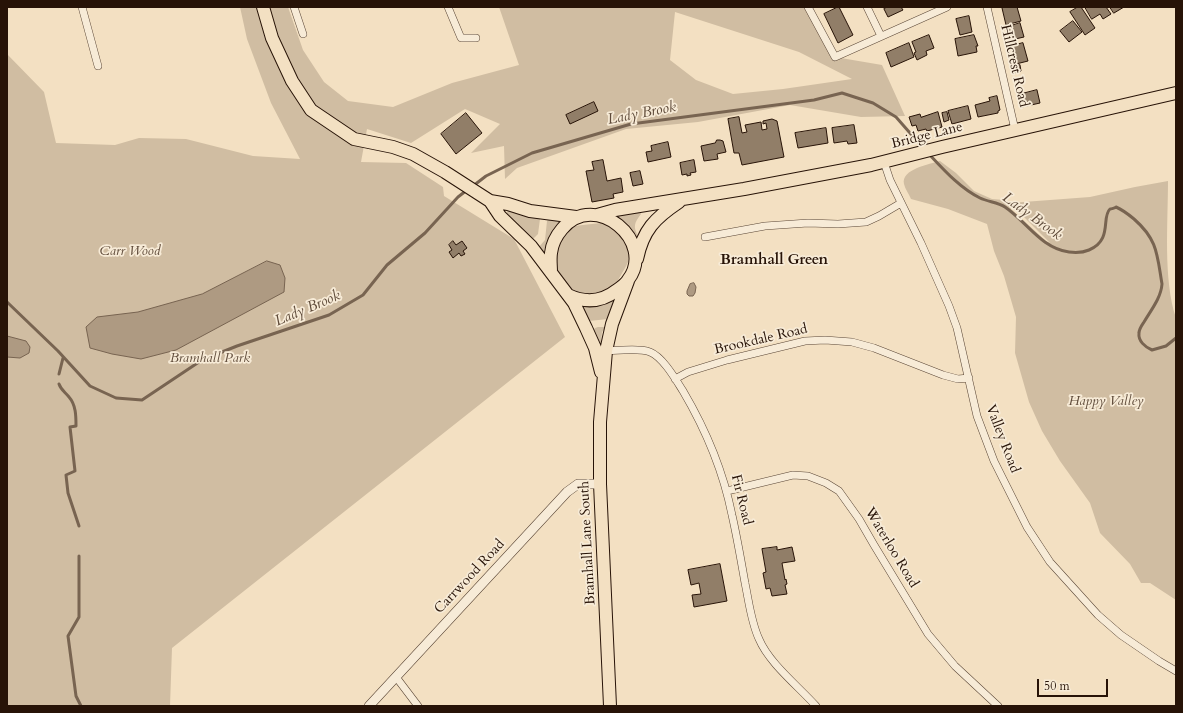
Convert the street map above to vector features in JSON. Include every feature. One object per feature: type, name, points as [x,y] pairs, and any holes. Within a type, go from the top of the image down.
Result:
[{"type":"main road","points":[[263,7],[272,38],[292,81],[312,110],[354,138],[393,147],[413,154],[486,198],[530,211],[576,217],[597,215],[614,222],[624,230],[632,243],[635,252],[635,265],[628,281],[610,295],[597,300],[578,299],[568,295],[531,246],[500,216],[486,198]]},
{"type":"main road","name":"Bridge Lane","points":[[597,215],[615,210],[884,162],[942,147],[1176,93]]},
{"type":"main road","name":"Bridge Lane","points":[[635,265],[640,245],[656,219],[683,199]]},
{"type":"main road","points":[[551,272],[550,254],[553,241],[565,225],[576,217]]},
{"type":"main road","name":"Bramhall Lane South","points":[[600,349],[612,324],[628,281]]},
{"type":"main road","name":"Bramhall Lane South","points":[[568,295],[586,328],[600,349],[603,379],[600,422],[600,484],[610,706]]},
{"type":"street","points":[[82,7],[98,66]]},
{"type":"street","points":[[294,7],[303,34]]},
{"type":"street","points":[[448,7],[461,38],[476,38]]},
{"type":"street","points":[[808,7],[834,57],[948,7]]},
{"type":"street","points":[[867,7],[880,36]]},
{"type":"street","name":"Hillcrest Road","points":[[987,7],[1015,130]]},
{"type":"street","name":"Valley Road","points":[[884,162],[888,176],[921,243],[949,306],[957,328],[977,416],[992,455],[1024,522],[1042,551],[1090,607],[1112,628],[1153,658],[1176,671]]},
{"type":"street","points":[[705,237],[765,226],[808,223],[838,224],[866,222],[901,203]]},
{"type":"street","name":"Brookdale Road","points":[[675,379],[688,372],[727,360],[805,341],[825,340],[852,342],[874,348],[958,379],[969,378]]},
{"type":"street","name":"Fir Road","points":[[600,349],[650,352],[675,379],[706,435],[716,457],[727,491],[749,604],[758,639],[765,651],[811,704]]},
{"type":"street","name":"Waterloo Road","points":[[727,491],[793,475],[808,476],[826,483],[839,491],[860,519],[928,634],[956,666],[998,706]]},
{"type":"street","name":"Carrwood Road","points":[[369,706],[567,492],[578,484],[600,484]]},
{"type":"street","points":[[396,677],[418,706]]},
{"type":"green space","name":"Carr Wood","points":[[240,7],[288,7],[303,50],[324,82],[348,101],[393,107],[452,83],[519,65],[499,7],[808,7],[835,57],[882,65],[905,116],[861,117],[790,105],[698,122],[626,129],[517,168],[505,179],[504,146],[471,153],[500,124],[465,109],[411,143],[367,129],[361,162],[406,163],[443,187],[444,196],[514,239],[565,337],[172,648],[170,706],[7,706],[7,54],[44,92],[56,143],[115,145],[139,138],[186,139],[253,156],[300,159],[271,103],[247,39]],"holes":[[[675,12],[799,52],[852,79],[783,89],[733,94],[696,80],[670,60]]]},
{"type":"green space","name":"Happy Valley","points":[[940,161],[956,173],[974,191],[992,199],[1004,200],[1010,203],[1090,197],[1168,181],[1168,269],[1169,286],[1176,318],[1176,600],[1150,583],[1141,583],[1130,564],[1100,533],[1090,503],[1060,461],[1042,431],[1029,402],[1015,353],[1016,317],[1004,276],[994,251],[987,224],[948,209],[911,199],[905,188],[904,179],[907,174],[917,168]],"holes":[[[1011,204],[1050,243],[1011,209]]]},
{"type":"green space","points":[[509,209],[520,214],[540,219],[538,234],[533,239],[531,240],[505,216]]},
{"type":"green space","points":[[640,211],[641,214],[635,225],[635,230],[638,236],[636,239],[616,217]]},
{"type":"green space","points":[[549,219],[561,220],[561,222],[550,235],[543,253],[538,248],[545,240],[547,221]]},
{"type":"green space","points":[[601,223],[607,225],[622,237],[628,249],[628,262],[612,289],[602,294],[594,295],[578,293],[565,284],[556,269],[556,242],[574,226]]},
{"type":"green space","points":[[615,299],[608,319],[589,321],[583,307],[602,305]]},
{"type":"green space","points":[[598,327],[606,327],[602,332],[601,342],[599,345],[593,331]]},
{"type":"shaded area","points":[[267,261],[280,265],[285,278],[284,292],[176,350],[141,359],[112,354],[90,348],[86,327],[97,317],[138,312],[202,294]]},
{"type":"shaded area","points":[[694,283],[696,287],[695,293],[693,296],[689,296],[687,291],[690,284]]},
{"type":"shaded area","points":[[7,336],[26,341],[30,347],[29,353],[20,358],[7,357]]},
{"type":"building","points":[[838,7],[853,35],[838,43],[824,14]]},
{"type":"building","points":[[888,7],[901,7],[903,10],[888,17],[884,9]]},
{"type":"building","points":[[1017,7],[1021,21],[1006,25],[1002,8]]},
{"type":"building","points":[[1078,7],[1081,7],[1095,28],[1085,35],[1070,12]]},
{"type":"building","points":[[1085,7],[1106,7],[1111,14],[1103,19],[1100,14],[1092,19]]},
{"type":"building","points":[[1110,7],[1124,7],[1114,13]]},
{"type":"building","points":[[969,16],[972,32],[960,35],[956,19]]},
{"type":"building","points":[[1073,21],[1082,32],[1069,42],[1060,31]]},
{"type":"building","points":[[1020,23],[1024,37],[1011,40],[1008,27]]},
{"type":"building","points":[[929,35],[934,48],[926,51],[927,55],[917,60],[912,42]]},
{"type":"building","points":[[974,35],[978,46],[976,46],[977,52],[958,56],[955,39]]},
{"type":"building","points":[[909,43],[914,57],[891,67],[886,53]]},
{"type":"building","points":[[1023,43],[1028,61],[1016,64],[1012,46]]},
{"type":"building","points":[[1020,65],[1021,71],[1014,73],[1012,67]]},
{"type":"building","points":[[1037,90],[1040,103],[1022,107],[1018,95]]},
{"type":"building","points":[[997,96],[1000,110],[998,113],[978,117],[975,105],[990,101],[989,98]]},
{"type":"building","points":[[594,102],[598,111],[570,124],[566,115]]},
{"type":"building","points":[[968,106],[971,119],[952,124],[948,111]]},
{"type":"building","points":[[938,112],[942,127],[927,131],[926,129],[918,131],[916,125],[912,126],[909,117],[920,114],[921,117]]},
{"type":"building","points":[[947,112],[949,120],[944,122],[942,113]]},
{"type":"building","points":[[466,113],[482,133],[456,154],[441,134]]},
{"type":"building","points":[[739,117],[742,133],[747,132],[745,125],[761,122],[762,130],[767,129],[766,123],[763,124],[763,121],[772,119],[777,121],[784,157],[742,165],[739,153],[734,153],[728,119]]},
{"type":"building","points":[[854,125],[857,143],[848,144],[847,141],[834,143],[832,128]]},
{"type":"building","points":[[826,128],[828,143],[798,148],[795,133]]},
{"type":"building","points":[[717,140],[723,141],[726,152],[717,154],[718,159],[704,161],[701,146],[715,143]]},
{"type":"building","points":[[668,142],[671,157],[648,162],[646,152],[652,151],[651,146]]},
{"type":"building","points":[[603,160],[607,181],[621,178],[623,192],[613,194],[614,198],[592,202],[586,171],[594,170],[592,162]]},
{"type":"building","points":[[694,160],[696,172],[690,173],[691,175],[687,176],[687,174],[682,175],[680,163]]},
{"type":"building","points":[[640,171],[643,184],[633,186],[630,173]]},
{"type":"building","points":[[453,241],[456,245],[462,241],[467,248],[463,251],[465,254],[461,256],[459,253],[453,258],[449,252],[452,250],[449,245]]},
{"type":"building","points":[[777,547],[777,550],[792,547],[795,561],[782,563],[787,584],[785,585],[787,594],[772,596],[770,588],[766,589],[763,573],[766,572],[762,549]]},
{"type":"building","points":[[720,564],[727,601],[694,607],[692,595],[701,594],[699,583],[691,585],[688,570]]},
{"type":"waterway","name":"Lady Brook","points":[[473,186],[486,176],[532,153],[631,124],[814,100],[842,93],[873,103],[896,117],[924,149]]},
{"type":"waterway","name":"Lady Brook","points":[[929,154],[966,189],[980,198],[1005,207],[1042,240],[1059,250],[1077,253],[1089,250],[1096,246],[1104,235],[1106,217],[1110,209],[1116,207],[1128,214],[1142,227],[1152,241],[1157,256],[1162,284],[1158,299],[1140,329],[1140,339],[1152,350],[1166,346],[1176,338]]},
{"type":"waterway","name":"Lady Brook","points":[[7,302],[58,351],[90,386],[116,398],[142,400],[202,360],[237,346],[329,315],[363,295],[387,265],[425,233],[458,197],[467,190]]},
{"type":"waterway","points":[[59,374],[63,358]]},
{"type":"waterway","points":[[59,384],[71,400],[76,418],[76,426],[70,427],[75,471],[66,475],[68,493],[79,526]]},
{"type":"waterway","points":[[79,556],[79,617],[68,636],[76,696],[81,706]]},
{"type":"district","name":"Bramhall Green","points":[[774,261]]},
{"type":"park label","name":"Bramhall Park","points":[[210,359]]}]
